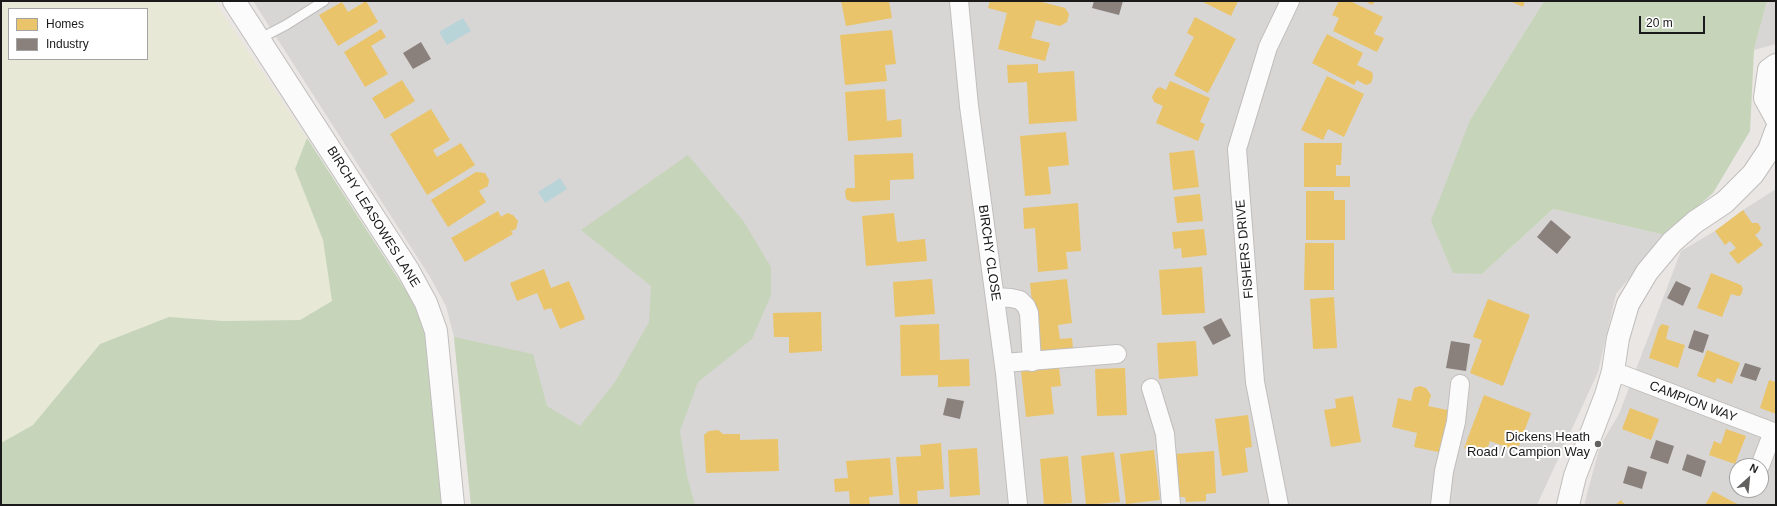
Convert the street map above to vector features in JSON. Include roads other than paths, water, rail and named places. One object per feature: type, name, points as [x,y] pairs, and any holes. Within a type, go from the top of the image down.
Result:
[{"type":"street","name":"BIRCHY LEASOWES LANE","points":[[234,1],[408,270],[426,304],[436,331],[453,505]]},
{"type":"street","name":"BIRCHY CLOSE","points":[[959,1],[969,106],[1004,363],[1018,505]]},
{"type":"street","name":"FISHERS DRIVE","points":[[1279,505],[1255,382],[1237,148],[1268,47],[1290,1]]},
{"type":"street","points":[[1776,65],[1769,70],[1765,98],[1776,118]]},
{"type":"street","points":[[1568,505],[1575,476],[1606,395],[1613,371],[1618,338],[1628,304],[1647,272],[1672,242],[1695,222],[1725,202],[1753,174],[1769,150],[1776,131]]},
{"type":"street","points":[[995,297],[1020,300],[1026,306],[1028,313],[1032,362]]},
{"type":"street","points":[[1004,363],[1032,362],[1117,354]]},
{"type":"street","name":"CAMPION WAY","points":[[1613,371],[1775,432],[1764,458]]},
{"type":"street","points":[[1440,505],[1444,471],[1456,422],[1460,384]]},
{"type":"street","points":[[1151,388],[1165,434],[1171,505]]},
{"type":"lane","points":[[259,39],[286,25],[324,1]]},
{"type":"water","points":[[463,18],[471,31],[447,45],[439,32]]},
{"type":"water","points":[[560,178],[567,189],[545,203],[538,192]]},
{"type":"place","name":"Dickens Heath Road / Campion Way","points":[[1598,444]]}]
